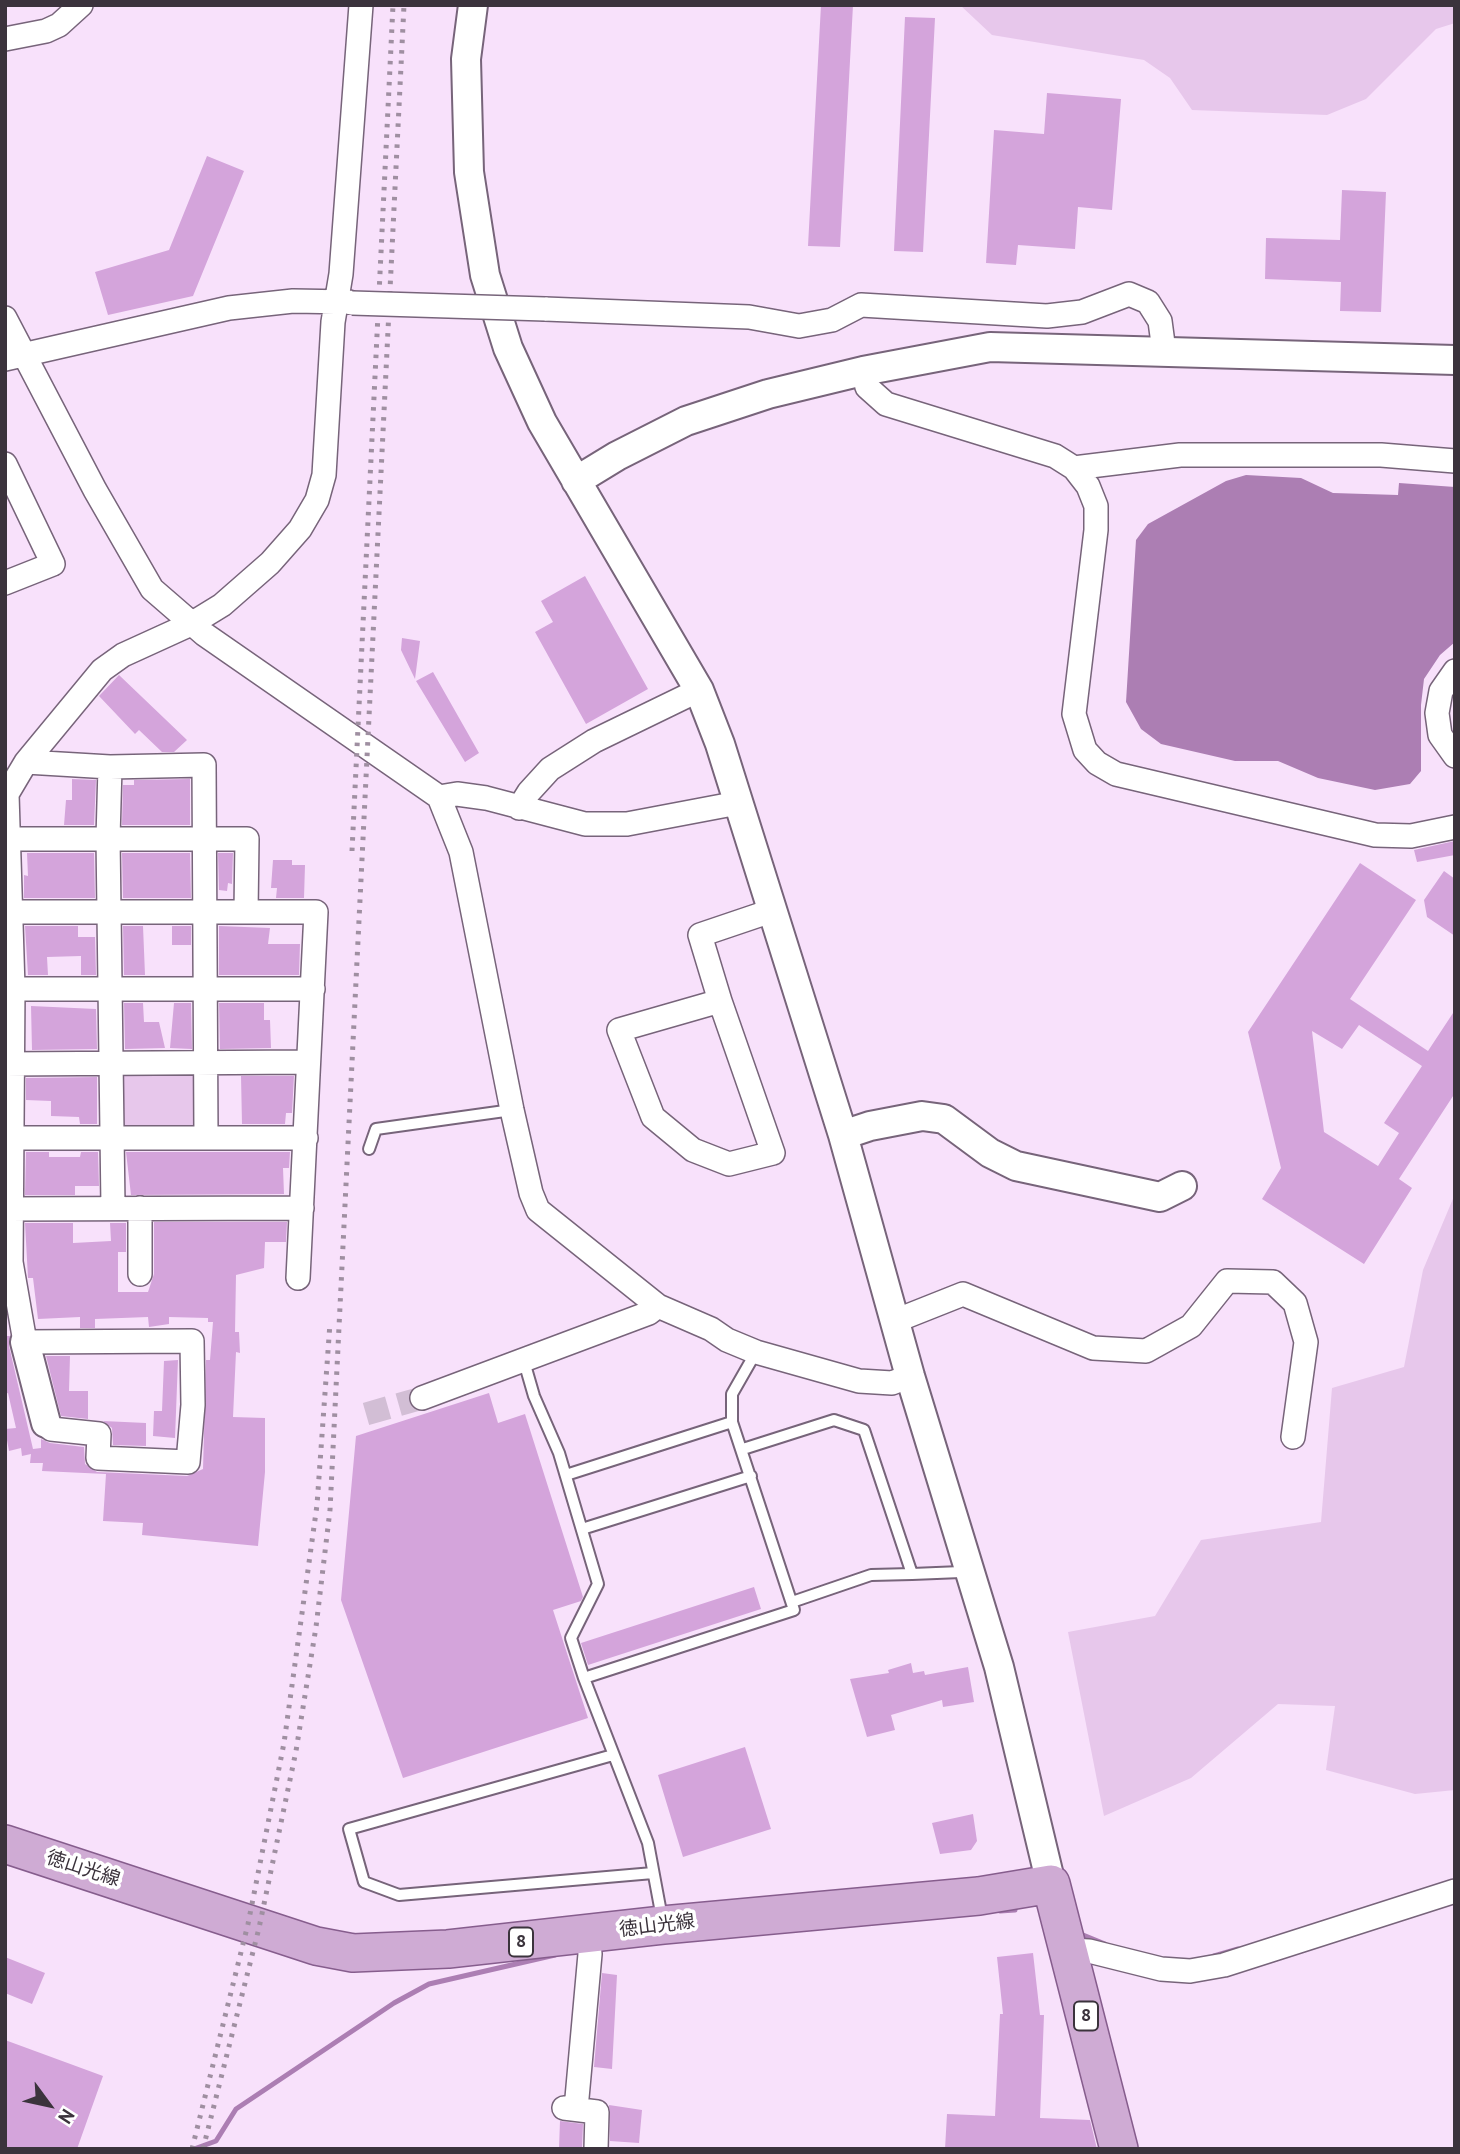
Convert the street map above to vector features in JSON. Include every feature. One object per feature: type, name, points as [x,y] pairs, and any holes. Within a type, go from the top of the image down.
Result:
[{"type":"main road","name":"徳山光線","points":[[5,1844],[316,1946],[353,1953],[438,1950],[663,1925],[979,1896],[1051,1884]]},
{"type":"main road","name":"8","points":[[1051,1884],[1119,2149]]},
{"type":"street","points":[[5,39],[46,31],[59,25],[81,5]]},
{"type":"street","points":[[25,1342],[192,1341],[193,1405],[188,1462],[98,1458],[99,1434],[51,1429],[46,1423],[25,1342],[11,1262],[7,794],[26,762],[102,670],[123,655],[191,624],[222,605],[270,563],[300,529],[317,500],[324,475],[326,408],[344,302],[361,5]]},
{"type":"street","points":[[473,5],[466,58],[469,172],[485,275],[508,348],[542,422],[699,690],[720,744],[843,1135],[910,1376],[999,1667],[1051,1884]]},
{"type":"street","points":[[14,357],[229,308],[344,302],[749,317],[799,326],[832,320],[861,305],[1047,316],[1082,312],[1129,294],[1148,302],[1160,321],[1164,351]]},
{"type":"street","points":[[5,318],[14,357],[135,565],[152,589],[191,624],[439,797],[461,852],[512,1110],[531,1193],[538,1210],[658,1306],[756,1352],[859,1381],[892,1383],[910,1376]]},
{"type":"street","points":[[576,481],[617,456],[686,421],[768,394],[863,371],[990,347],[1455,360]]},
{"type":"street","points":[[863,371],[867,387],[886,404],[1055,456],[1074,468],[1088,486],[1096,506],[1074,714],[1085,750],[1097,763],[1116,774],[1374,835],[1411,836],[1455,827]]},
{"type":"street","points":[[1074,468],[1180,455],[1381,455],[1455,461]]},
{"type":"street","points":[[5,464],[53,564],[5,583]]},
{"type":"street","points":[[1455,671],[1441,691],[1437,713],[1440,735],[1455,756]]},
{"type":"street","points":[[519,808],[529,792],[550,769],[594,741],[699,690]]},
{"type":"street","points":[[26,762],[110,767],[204,765],[206,1137]]},
{"type":"street","points":[[110,767],[108,838],[113,1207]]},
{"type":"street","points":[[439,797],[457,794],[477,797],[585,824],[627,824],[738,803]]},
{"type":"street","points":[[7,839],[247,839],[246,912]]},
{"type":"street","points":[[720,1001],[619,1030],[653,1117],[693,1150],[729,1164],[773,1153],[700,935],[771,911]]},
{"type":"street","points":[[8,912],[316,912],[298,1278]]},
{"type":"street","points":[[9,988],[313,989]]},
{"type":"street","points":[[9,1064],[307,1062]]},
{"type":"street","points":[[843,1135],[870,1125],[922,1116],[944,1119],[990,1153],[1016,1166],[1160,1197],[1182,1186]]},
{"type":"street","points":[[9,1138],[306,1138]]},
{"type":"street","points":[[140,1208],[140,1274]]},
{"type":"street","points":[[9,1209],[302,1208]]},
{"type":"street","points":[[895,1321],[963,1294],[1093,1348],[1146,1351],[1191,1326],[1227,1281],[1273,1282],[1295,1303],[1306,1342],[1293,1437]]},
{"type":"street","points":[[422,1398],[523,1358],[636,1318],[658,1306]]},
{"type":"street","points":[[1070,1950],[1089,1951],[1161,1969],[1189,1971],[1224,1965],[1455,1891]]},
{"type":"street","points":[[588,1934],[590,1954],[568,2108],[597,2112],[596,2149]]},
{"type":"lane","points":[[369,1149],[376,1129],[512,1110]]},
{"type":"lane","points":[[583,1678],[794,1610],[732,1422],[732,1394],[756,1352]]},
{"type":"lane","points":[[523,1358],[566,1475],[598,1584],[571,1638],[583,1678],[648,1843],[663,1925]]},
{"type":"lane","points":[[743,1449],[834,1420],[864,1430],[912,1574]]},
{"type":"lane","points":[[566,1475],[732,1422]]},
{"type":"lane","points":[[582,1529],[751,1476]]},
{"type":"lane","points":[[792,1602],[871,1575],[961,1572]]},
{"type":"lane","points":[[613,1755],[349,1829],[364,1882],[399,1895],[653,1873]]},
{"type":"shaded area","points":[[960,5],[1455,5],[1455,23],[1436,29],[1366,99],[1327,115],[1192,110],[1170,78],[1144,60],[992,35]]},
{"type":"shaded area","points":[[1246,475],[1301,478],[1333,493],[1398,495],[1399,483],[1455,487],[1455,642],[1440,655],[1424,679],[1421,705],[1421,771],[1410,784],[1375,790],[1318,778],[1278,761],[1235,761],[1161,744],[1141,729],[1126,702],[1136,540],[1148,524],[1226,481]]},
{"type":"shaded area","points":[[121,1071],[202,1071],[202,1132],[120,1132]]},
{"type":"shaded area","points":[[1455,1194],[1455,1790],[1415,1794],[1326,1770],[1335,1706],[1278,1704],[1191,1778],[1104,1816],[1068,1632],[1155,1616],[1201,1540],[1321,1522],[1332,1388],[1404,1367],[1423,1270]]},
{"type":"building","points":[[821,5],[853,5],[840,247],[808,246]]},
{"type":"building","points":[[905,17],[935,18],[923,252],[894,251]]},
{"type":"building","points":[[1047,93],[1121,99],[1112,210],[1078,207],[1075,249],[1018,245],[1016,265],[986,263],[994,130],[1044,134]]},
{"type":"building","points":[[207,156],[244,171],[193,296],[108,315],[95,272],[169,250]]},
{"type":"building","points":[[1342,190],[1386,192],[1381,312],[1340,311],[1341,282],[1265,279],[1266,238],[1340,240]]},
{"type":"building","points":[[585,576],[648,689],[586,724],[535,632],[553,622],[541,601]]},
{"type":"building","points":[[402,638],[420,641],[415,679],[401,650]]},
{"type":"building","points":[[433,672],[479,753],[465,762],[416,681]]},
{"type":"building","points":[[119,675],[187,740],[174,752],[162,752],[139,730],[135,734],[99,696]]},
{"type":"building","points":[[72,779],[96,780],[94,825],[64,825],[66,800],[72,800]]},
{"type":"building","points":[[190,779],[190,825],[122,825],[123,785],[134,785],[134,780]]},
{"type":"building","points":[[1455,841],[1455,855],[1417,862],[1414,850]]},
{"type":"building","points":[[27,853],[94,853],[95,898],[24,898],[24,875],[28,876]]},
{"type":"building","points":[[122,853],[190,853],[191,898],[123,898]]},
{"type":"building","points":[[218,853],[233,853],[232,884],[228,883],[227,891],[219,890]]},
{"type":"building","points":[[273,860],[292,860],[292,865],[305,865],[304,898],[276,898],[277,888],[271,888]]},
{"type":"building","points":[[1360,863],[1416,900],[1350,999],[1428,1051],[1455,1010],[1455,1093],[1399,1179],[1412,1188],[1364,1264],[1262,1199],[1281,1168],[1248,1032]],"holes":[[[1359,1025],[1422,1066],[1384,1123],[1399,1133],[1378,1166],[1324,1132],[1312,1031],[1342,1049]]]},
{"type":"building","points":[[1444,871],[1455,879],[1455,936],[1427,917],[1424,900]]},
{"type":"building","points":[[25,926],[78,926],[78,937],[95,937],[96,975],[81,975],[81,956],[47,957],[48,975],[28,975]]},
{"type":"building","points":[[123,926],[143,926],[145,975],[124,975]]},
{"type":"building","points":[[172,926],[191,926],[191,945],[172,945]]},
{"type":"building","points":[[219,926],[270,928],[268,944],[300,944],[299,975],[219,975]]},
{"type":"building","points":[[124,1003],[143,1003],[144,1022],[159,1022],[165,1048],[125,1049]]},
{"type":"building","points":[[174,1003],[191,1003],[192,1049],[170,1048]]},
{"type":"building","points":[[219,1003],[264,1003],[264,1020],[270,1020],[271,1048],[220,1049]]},
{"type":"building","points":[[31,1006],[96,1009],[97,1049],[32,1050]]},
{"type":"building","points":[[241,1076],[294,1076],[292,1113],[286,1113],[285,1124],[242,1124]]},
{"type":"building","points":[[97,1077],[97,1124],[80,1124],[79,1117],[51,1116],[51,1101],[26,1100],[26,1078]]},
{"type":"building","points":[[26,1152],[49,1152],[49,1157],[80,1157],[81,1152],[98,1152],[99,1186],[75,1186],[75,1195],[25,1195]]},
{"type":"building","points":[[126,1152],[290,1152],[289,1168],[283,1168],[284,1194],[131,1195]]},
{"type":"building","points":[[154,1222],[287,1222],[286,1242],[265,1242],[264,1268],[236,1275],[235,1332],[239,1332],[240,1353],[236,1352],[233,1417],[265,1418],[265,1472],[258,1546],[142,1535],[143,1523],[103,1521],[106,1474],[42,1471],[43,1463],[30,1463],[31,1454],[22,1456],[21,1448],[9,1451],[5,1429],[16,1428],[8,1393],[5,1394],[5,1336],[10,1336],[9,1346],[33,1449],[41,1448],[41,1439],[50,1443],[84,1447],[85,1464],[97,1472],[187,1476],[203,1469],[206,1360],[210,1360],[213,1322],[208,1322],[208,1318],[169,1317],[169,1324],[149,1327],[148,1317],[95,1319],[95,1328],[80,1328],[80,1317],[38,1319],[33,1278],[28,1278],[25,1223],[73,1223],[73,1243],[111,1241],[110,1223],[126,1223],[126,1252],[118,1252],[118,1292],[148,1292],[154,1274]]},
{"type":"building","points":[[46,1356],[70,1356],[69,1391],[88,1391],[88,1419],[61,1416]]},
{"type":"building","points":[[178,1360],[175,1438],[153,1436],[154,1411],[162,1411],[164,1361]]},
{"type":"building","points":[[489,1393],[498,1423],[525,1414],[583,1597],[581,1601],[553,1610],[588,1718],[403,1778],[341,1600],[356,1436]]},
{"type":"building","points":[[103,1421],[146,1423],[146,1446],[113,1445],[112,1428]]},
{"type":"building","points":[[754,1587],[761,1609],[588,1665],[581,1643]]},
{"type":"building","points":[[911,1663],[913,1673],[924,1671],[925,1675],[968,1667],[974,1702],[943,1707],[942,1700],[891,1715],[895,1730],[867,1737],[850,1679],[889,1673],[888,1670]]},
{"type":"building","points":[[745,1747],[771,1829],[683,1857],[658,1775]]},
{"type":"building","points":[[973,1814],[977,1841],[971,1850],[940,1854],[932,1823]]},
{"type":"building","points":[[1033,1953],[1040,2015],[1044,2015],[1040,2118],[1090,2120],[1097,2149],[945,2149],[947,2114],[995,2116],[1000,2014],[1003,2014],[997,1957]]},
{"type":"building","points":[[5,1957],[45,1973],[32,2004],[5,1993]]},
{"type":"building","points":[[602,1973],[617,1975],[612,2069],[594,2067]]},
{"type":"building","points":[[5,2040],[103,2076],[77,2149],[5,2149]]},
{"type":"building","points":[[609,2105],[642,2110],[639,2143],[610,2141]]},
{"type":"building","points":[[560,2121],[583,2124],[582,2149],[559,2149]]},
{"type":"waterway","points":[[1000,1911],[1015,1910]]},
{"type":"waterway","points":[[1083,1935],[1105,1944]]},
{"type":"waterway","points":[[1214,1956],[1238,1949]]},
{"type":"waterway","points":[[194,2149],[216,2141],[236,2109],[394,2003],[429,1984],[555,1955]]},
{"type":"tunnel","points":[[366,1414],[422,1398]]},
{"type":"railway","points":[[352,851],[393,5]]},
{"type":"railway","points":[[203,2149],[259,1928],[296,1751],[316,1627],[330,1510],[404,5]]},
{"type":"railway","points":[[192,2149],[248,1924],[284,1743],[317,1505],[330,1323]]}]
